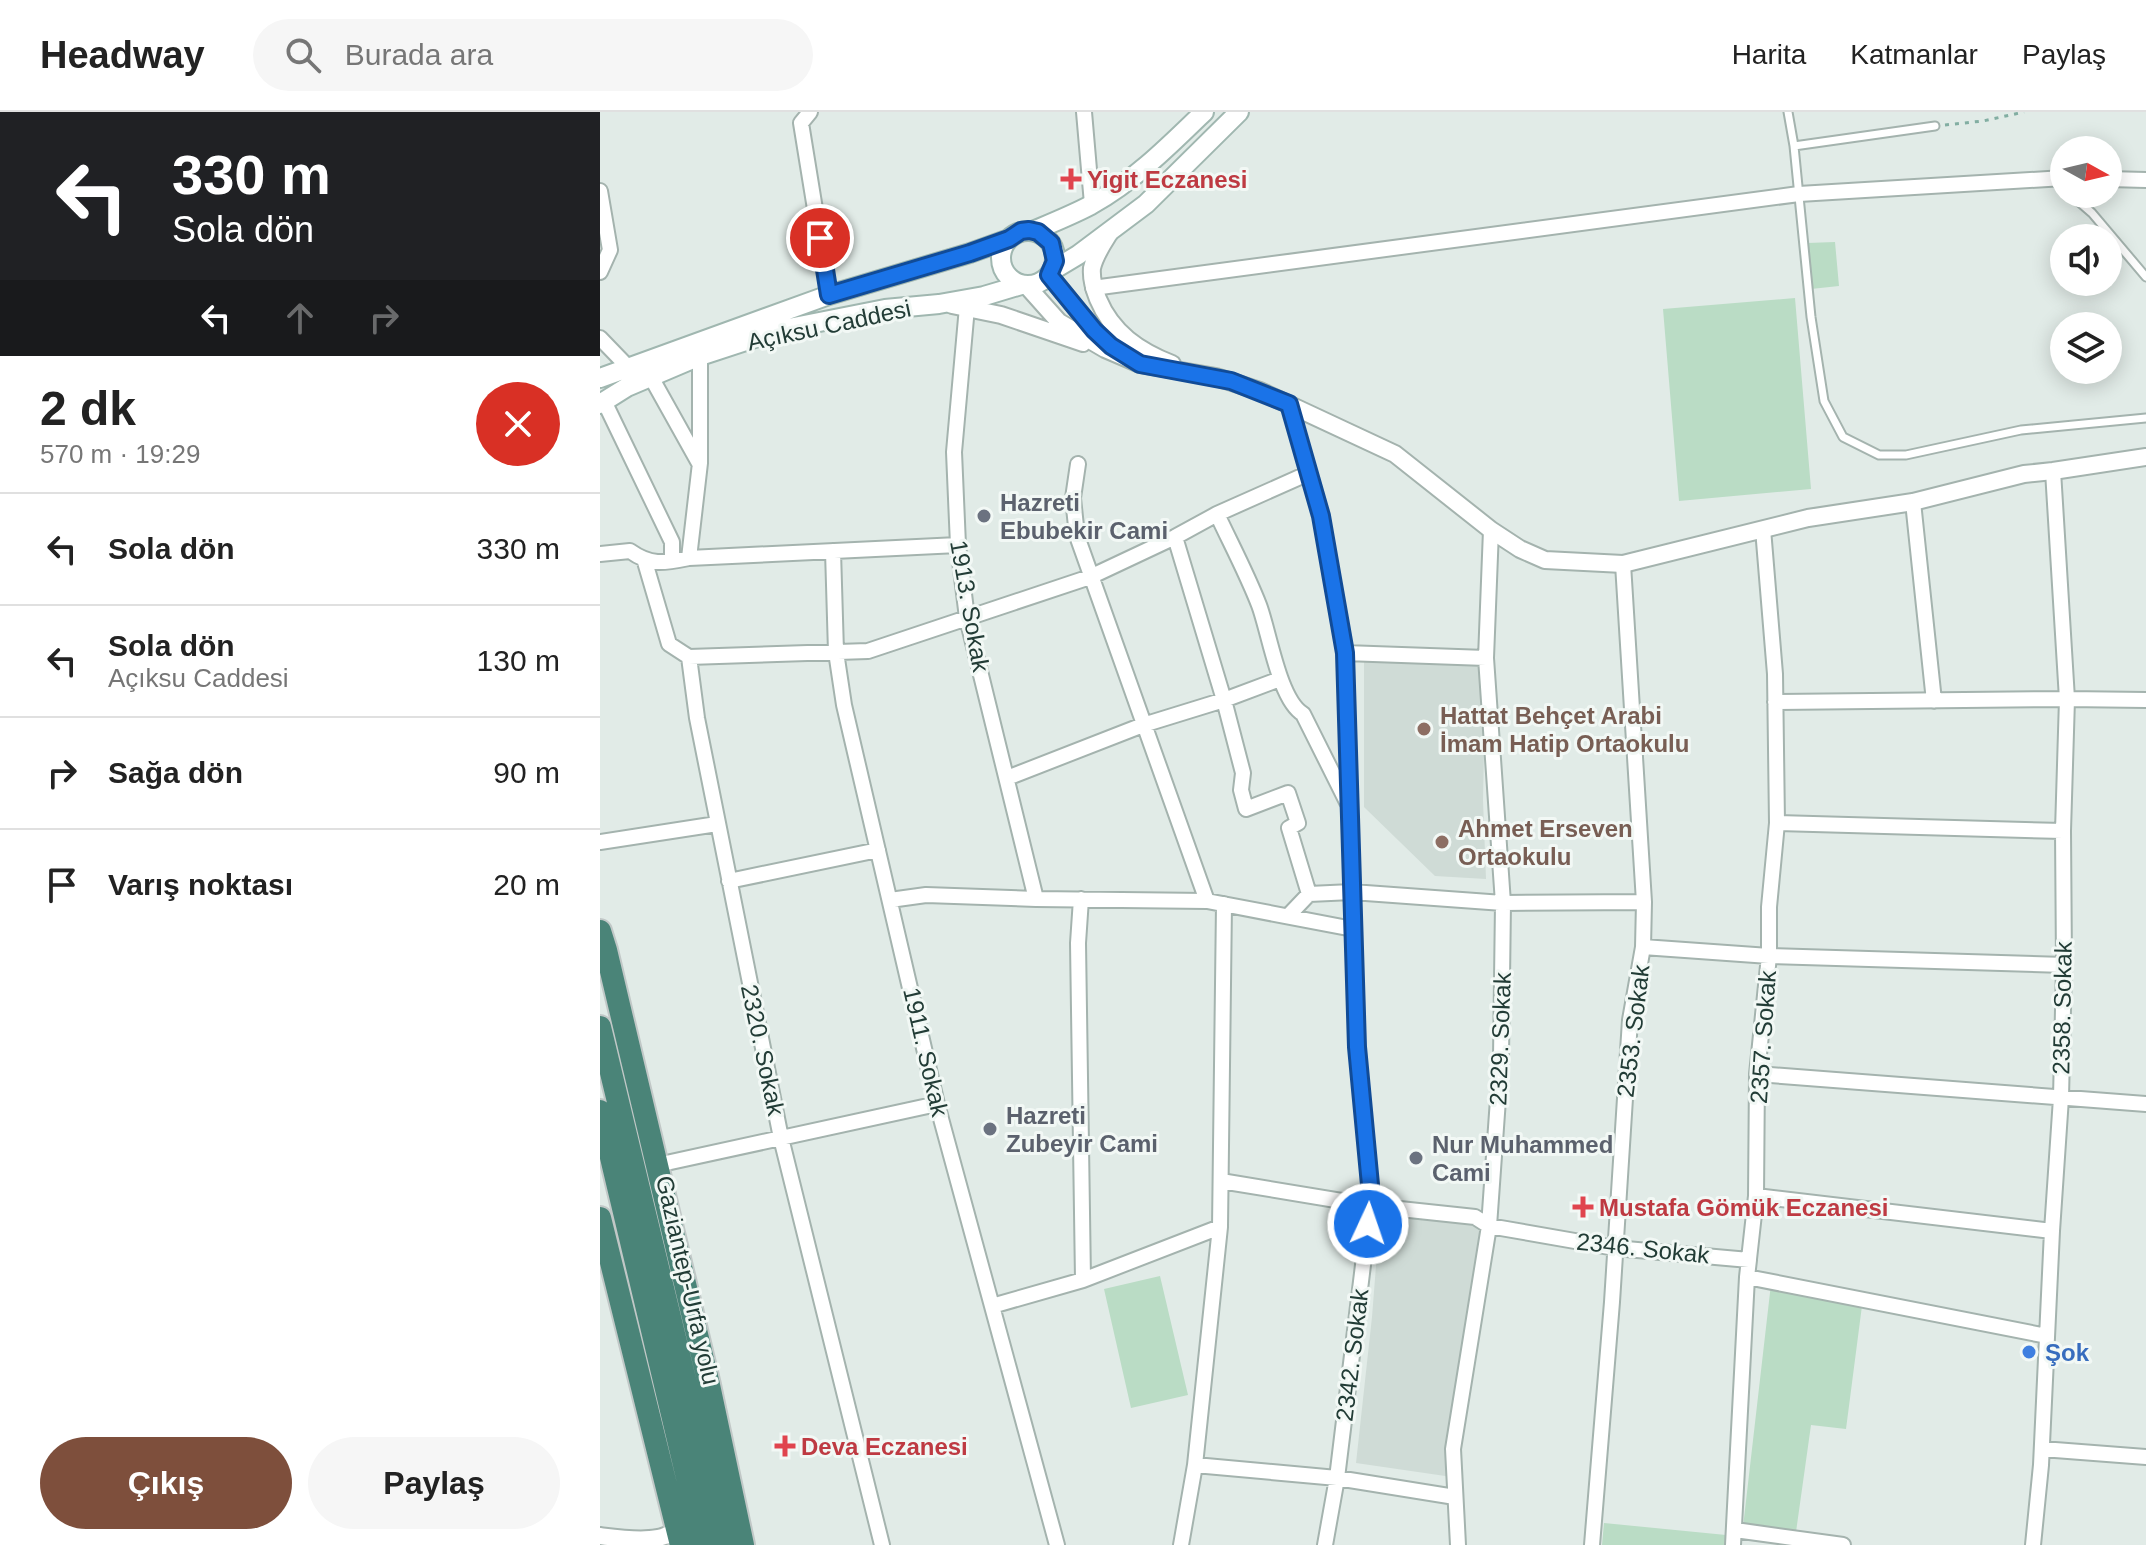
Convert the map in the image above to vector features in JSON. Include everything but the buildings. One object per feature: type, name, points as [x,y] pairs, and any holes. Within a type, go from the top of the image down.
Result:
[{"type":"highway","points":[[600,931],[709,1385],[739,1545]]},
{"type":"highway","name":"Gaziantep-Urfa yolu","points":[[600,1027],[739,1545]]},
{"type":"highway","name":"Gaziantep-Urfa yolu","points":[[600,1111],[703,1545]]},
{"type":"highway","points":[[600,1218],[679,1536]]},
{"type":"main road","points":[[1204,112],[1126,182],[1092,204],[1033,231],[1021,231],[1009,239],[1002,249],[1001,266],[1006,275],[1024,285],[1040,283],[1146,204],[1239,112]]},
{"type":"main road","points":[[1033,231],[1051,243],[1055,261],[1051,273]]},
{"type":"main road","name":"Açıksu Caddesi","points":[[600,378],[829,295],[1009,239]]},
{"type":"main road","name":"Açıksu Caddesi","points":[[602,402],[627,387],[700,356],[779,330],[885,309],[984,296],[1024,285]]},
{"type":"street","points":[[810,112],[801,123],[829,295]]},
{"type":"street","points":[[1084,112],[1092,204]]},
{"type":"street","points":[[1093,288],[1799,194],[2050,178]]},
{"type":"street","points":[[2122,179],[2146,180]]},
{"type":"street","points":[[600,191],[610,250],[600,272]]},
{"type":"street","points":[[1110,231],[1096,254],[1092,270],[1093,288],[1104,315],[1130,342],[1159,358],[1260,391],[1395,454],[1491,530],[1520,549],[1545,560],[1623,564],[1808,518],[1913,502],[2024,474],[2146,457]]},
{"type":"street","points":[[1051,273],[1094,330],[1111,346],[1140,364]]},
{"type":"street","points":[[1024,285],[1059,322],[1105,349],[1140,364],[1216,377]]},
{"type":"street","points":[[939,304],[1001,315],[1105,349]]},
{"type":"street","name":"1913. Sokak","points":[[967,307],[954,452],[958,545],[967,618],[1036,899]]},
{"type":"street","points":[[600,338],[628,367]]},
{"type":"street","points":[[689,558],[700,463],[700,356]]},
{"type":"street","points":[[651,377],[700,463]]},
{"type":"street","points":[[602,402],[672,542],[672,561]]},
{"type":"street","name":"2342. Sokak","points":[[1289,404],[1321,516],[1345,653],[1357,1047],[1372,1206],[1337,1478],[1325,1545]]},
{"type":"street","points":[[1078,464],[1073,498],[1077,536],[1207,901]]},
{"type":"street","name":"2358. Sokak","points":[[2033,1545],[2042,1449],[2061,1098],[2064,965],[2063,831],[2067,699],[2053,471]]},
{"type":"street","points":[[600,554],[630,551],[645,562],[669,644],[689,657],[868,651],[1090,577],[1217,514],[1309,473]]},
{"type":"street","points":[[1913,502],[1934,701]]},
{"type":"street","points":[[1217,514],[1260,607],[1280,679],[1297,710],[1303,714],[1351,810]]},
{"type":"street","name":"2357. Sokak","points":[[1734,1538],[1747,1277],[1756,1196],[1757,1074],[1769,956],[1769,907],[1777,823],[1775,674],[1763,529]]},
{"type":"street","name":"2329. Sokak","points":[[1458,1545],[1453,1449],[1489,1226],[1501,1057],[1503,903],[1486,658],[1491,530]]},
{"type":"street","points":[[1175,537],[1224,700],[1243,773],[1241,790],[1246,809],[1288,793],[1298,823],[1289,828],[1309,894]]},
{"type":"street","points":[[645,562],[958,545]]},
{"type":"street","name":"1911. Sokak","points":[[833,551],[836,652],[844,705],[937,1104],[1057,1545]]},
{"type":"street","name":"2353. Sokak","points":[[1592,1545],[1612,1302],[1630,1020],[1643,947],[1644,902],[1623,564]]},
{"type":"street","points":[[1345,653],[1486,658]]},
{"type":"street","name":"2320. Sokak","points":[[689,657],[717,824],[781,1138],[882,1545]]},
{"type":"street","points":[[1007,778],[1143,725],[1280,679]]},
{"type":"street","points":[[1775,702],[2146,700]]},
{"type":"street","points":[[1777,823],[2063,831]]},
{"type":"street","points":[[600,842],[717,824]]},
{"type":"street","points":[[729,881],[878,850]]},
{"type":"street","points":[[1289,915],[1309,894],[1352,892],[1503,903],[1644,902]]},
{"type":"street","points":[[890,900],[926,895],[1207,901],[1353,929]]},
{"type":"street","points":[[1081,899],[1078,943],[1083,1280]]},
{"type":"street","points":[[1181,1545],[1195,1465],[1220,1227],[1224,904]]},
{"type":"street","points":[[1643,947],[1769,956],[2064,965]]},
{"type":"street","points":[[1757,1074],[2146,1104]]},
{"type":"street","points":[[657,1165],[937,1104]]},
{"type":"street","name":"2346. Sokak","points":[[1221,1181],[1372,1206],[1475,1217],[1489,1226],[1615,1248],[1749,1260],[1747,1277]]},
{"type":"street","points":[[1756,1196],[2052,1231]]},
{"type":"street","points":[[992,1306],[1083,1280],[1220,1227]]},
{"type":"street","points":[[1747,1277],[2047,1336]]},
{"type":"street","points":[[2042,1449],[2146,1457]]},
{"type":"street","points":[[1195,1465],[1337,1478],[1455,1497]]},
{"type":"street","points":[[600,1536],[653,1544],[679,1536]]},
{"type":"street","points":[[1734,1538],[1843,1545]]},
{"type":"lane","points":[[1788,112],[1811,317],[1824,401],[1843,437],[1879,455],[1906,455],[2021,430],[2146,418]]},
{"type":"lane","points":[[1794,146],[1935,126]]},
{"type":"lane","points":[[2086,208],[2146,277]]},
{"type":"path","points":[[1935,126],[1983,121],[2024,112]]},
{"type":"shaded area","name":"Hattat Behçet Arabi İmam Hatip Ortaokulu","points":[[1364,655],[1486,658],[1483,800],[1486,879],[1435,876],[1364,807]]},
{"type":"shaded area","points":[[1380,1215],[1481,1223],[1459,1478],[1356,1463]]},
{"type":"green space","points":[[1835,242],[1839,286],[1811,289],[1807,243]]},
{"type":"green space","points":[[1795,298],[1811,489],[1679,501],[1663,309]]},
{"type":"green space","points":[[1160,1276],[1188,1395],[1131,1408],[1104,1289]]},
{"type":"green space","points":[[1771,1284],[1863,1298],[1846,1429],[1811,1425],[1796,1532],[1743,1527]]},
{"type":"green space","points":[[1604,1523],[1726,1535],[1725,1545],[1602,1545]]},
{"type":"place","name":"Yigit Eczanesi","points":[[1071,179]]},
{"type":"place","name":"Hazreti Ebubekir Cami","points":[[984,516]]},
{"type":"place","name":"Hattat Behçet Arabi İmam Hatip Ortaokulu","points":[[1424,729]]},
{"type":"place","name":"Ahmet Erseven Ortaokulu","points":[[1442,842]]},
{"type":"place","name":"Hazreti Zubeyir Cami","points":[[990,1129]]},
{"type":"place","name":"Nur Muhammed Cami","points":[[1416,1158]]},
{"type":"place","name":"Mustafa Gömük Eczanesi","points":[[1583,1207]]},
{"type":"place","name":"Şok","points":[[2029,1352]]},
{"type":"place","name":"Deva Eczanesi","points":[[785,1446]]},
{"type":"route","points":[[820,238],[829,295],[970,253],[1009,239],[1021,231],[1038,232],[1051,243],[1055,252],[1053,270],[1049,275],[1111,346],[1140,364],[1231,381],[1289,404],[1321,516],[1345,653],[1357,1047],[1372,1206],[1368,1224]]}]
